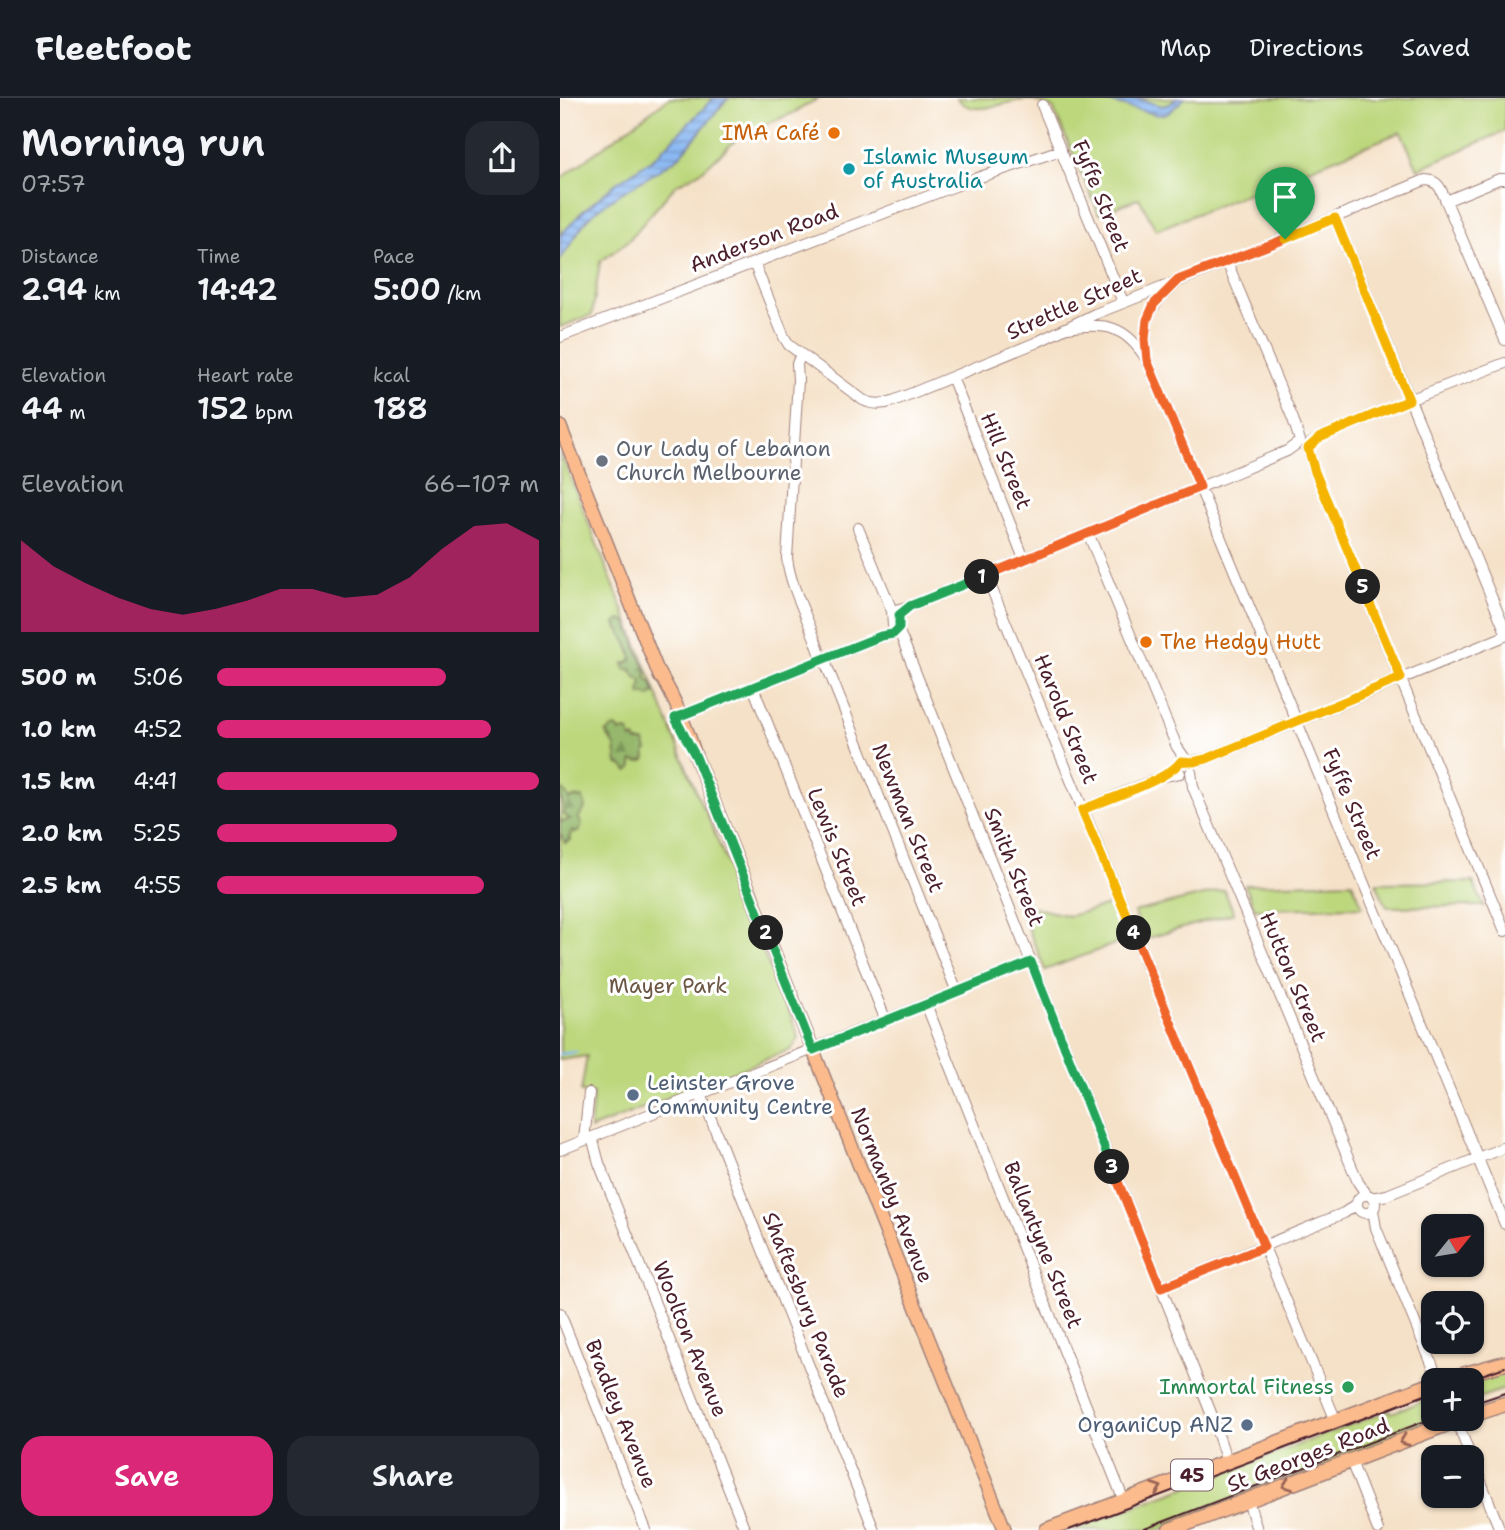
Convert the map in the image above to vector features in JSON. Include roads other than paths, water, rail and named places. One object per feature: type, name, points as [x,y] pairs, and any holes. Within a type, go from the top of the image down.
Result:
[{"type":"highway","points":[[1484,1369],[1505,1363]]},
{"type":"highway","name":"St Georges Road","points":[[1047,1530],[1421,1389]]},
{"type":"highway","points":[[1484,1411],[1505,1404]]},
{"type":"highway","name":"St Georges Road","points":[[1170,1530],[1429,1431]]},
{"type":"main road","name":"Normanby Avenue","points":[[560,426],[696,757],[1005,1530]]},
{"type":"street","name":"Fyffe Street","points":[[1042,105],[1124,302]]},
{"type":"street","name":"Anderson Road","points":[[560,337],[968,181],[1061,150]]},
{"type":"street","points":[[1505,179],[1446,201],[1501,317],[1505,340]]},
{"type":"street","name":"Strettle Street","points":[[813,363],[863,400],[877,404],[893,401],[1068,328],[1095,314],[1425,180],[1436,182],[1446,201]]},
{"type":"street","points":[[1335,218],[1505,630]]},
{"type":"street","points":[[1227,262],[1505,931]]},
{"type":"street","points":[[754,263],[784,337],[789,345],[813,363],[797,380]]},
{"type":"street","name":"Fyffe Street","points":[[1147,360],[1147,320],[1154,304],[1178,280]]},
{"type":"street","name":"Fyffe Street","points":[[1068,328],[1094,325],[1114,328],[1129,338],[1147,360],[1505,1224]]},
{"type":"street","name":"Newman Street","points":[[801,354],[797,364],[786,558],[791,578],[957,992]]},
{"type":"street","points":[[895,614],[1409,400],[1505,363]]},
{"type":"street","name":"Hill Street","points":[[952,377],[1024,559]]},
{"type":"street","name":"Smith Street","points":[[858,527],[895,614],[895,628],[1230,1461]]},
{"type":"street","name":"Hutton Street","points":[[1088,533],[1435,1368]]},
{"type":"street","name":"Harold Street","points":[[986,575],[1336,1421]]},
{"type":"street","points":[[678,717],[881,636],[892,634],[895,628]]},
{"type":"street","points":[[1082,810],[1505,636]]},
{"type":"street","name":"Lewis Street","points":[[753,687],[886,1021]]},
{"type":"street","points":[[560,1150],[1031,962]]},
{"type":"street","name":"Ballantyne Street","points":[[926,1004],[1124,1501]]},
{"type":"street","points":[[587,1139],[589,1093]]},
{"type":"street","name":"Shaftesbury Parade","points":[[701,1094],[874,1530]]},
{"type":"street","name":"Woolton Avenue","points":[[587,1139],[745,1530]]},
{"type":"street","points":[[1161,1288],[1505,1147]]},
{"type":"street","name":"Bradley Avenue","points":[[560,1313],[646,1530]]},
{"type":"street","points":[[1351,1461],[1378,1530]]},
{"type":"street","points":[[1484,1489],[1500,1530]]},
{"type":"street","points":[[1245,1501],[1257,1529]]},
{"type":"water","points":[[714,98],[730,98],[681,155],[597,210],[583,225],[560,260],[560,236],[580,214],[615,184],[654,158]]},
{"type":"water","points":[[1094,98],[1136,98],[1162,106],[1177,98],[1185,98],[1167,114],[1158,115]]},
{"type":"waterway","points":[[560,1054],[577,1052]]},
{"type":"tram line","points":[[1484,1374],[1505,1367]]},
{"type":"tram line","points":[[1484,1400],[1505,1393]]},
{"type":"tram line","points":[[1069,1530],[1421,1397]]},
{"type":"tram line","points":[[1142,1530],[1421,1423]]},
{"type":"place","name":"IMA Café","points":[[834,133]]},
{"type":"place","name":"Islamic Museum of Australia","points":[[849,169]]},
{"type":"place","name":"Our Lady of Lebanon Church Melbourne","points":[[602,461]]},
{"type":"place","name":"The Hedgy Hutt","points":[[1146,642]]},
{"type":"place","name":"Leinster Grove Community Centre","points":[[633,1095]]},
{"type":"place","name":"Immortal Fitness","points":[[1348,1387]]},
{"type":"place","name":"OrganiCup ANZ","points":[[1247,1425]]},
{"type":"park label","name":"Mayer Park","points":[[668,986]]}]
